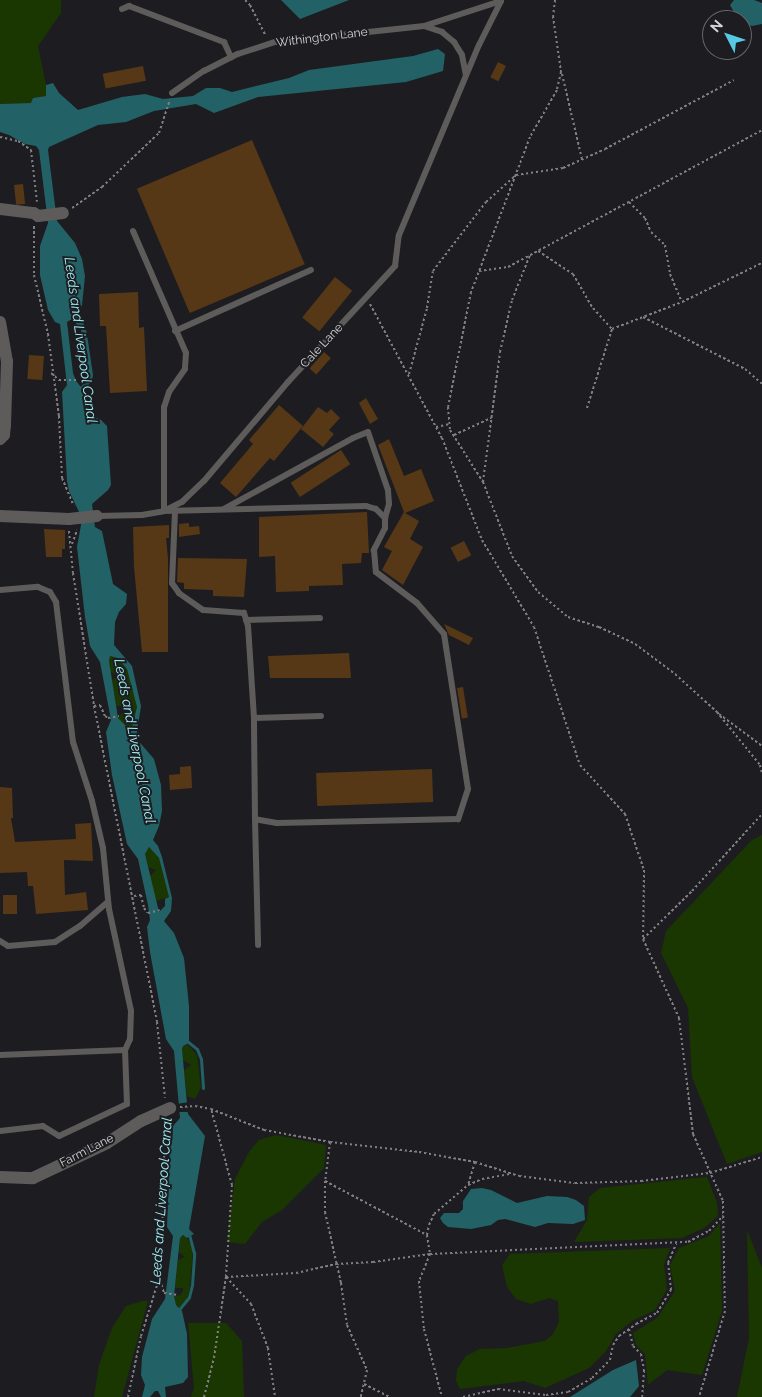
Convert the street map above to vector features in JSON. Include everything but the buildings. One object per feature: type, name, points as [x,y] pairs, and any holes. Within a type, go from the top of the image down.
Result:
[{"type":"street","points":[[0,209],[36,214],[63,212]]},
{"type":"street","points":[[0,322],[7,361],[5,425],[4,435],[0,439]]},
{"type":"street","name":"Cale Lane","points":[[0,516],[97,516]]},
{"type":"street","name":"Farm Lane","points":[[0,1177],[33,1178],[107,1143],[141,1122],[170,1108]]},
{"type":"lane","name":"Withington Lane","points":[[172,93],[204,71],[231,57],[270,44],[424,26],[501,0]]},
{"type":"lane","name":"Cale Lane","points":[[97,516],[142,515],[164,511],[182,502],[204,481],[288,382],[395,266],[399,235],[466,76],[501,0]]},
{"type":"lane","points":[[122,9],[129,6],[224,42],[231,57]]},
{"type":"lane","points":[[424,26],[442,32],[454,42],[462,55],[466,76]]},
{"type":"lane","points":[[133,231],[186,353],[185,369],[169,392],[164,407],[164,511],[366,506],[376,509],[385,518]]},
{"type":"lane","points":[[175,331],[311,270]]},
{"type":"lane","points":[[222,510],[353,438],[368,432],[388,490],[389,504],[385,518],[385,528],[374,550],[376,572],[417,603],[444,634],[468,789],[458,819],[277,823],[255,819]]},
{"type":"lane","points":[[175,511],[172,583],[179,593],[202,610],[244,613],[246,620],[254,718],[258,945]]},
{"type":"lane","points":[[0,590],[38,587],[50,592],[56,602],[73,742],[92,801],[103,848],[108,902],[131,1010],[130,1039],[125,1050],[127,1104],[59,1136],[43,1126],[0,1131]]},
{"type":"lane","points":[[246,620],[320,618]]},
{"type":"lane","points":[[254,718],[321,716]]},
{"type":"lane","points":[[0,941],[8,946],[55,942],[80,926],[108,902]]},
{"type":"lane","points":[[0,1055],[125,1050]]},
{"type":"path","points":[[245,0],[250,5],[270,44]]},
{"type":"path","points":[[555,0],[554,16],[561,72],[582,159]]},
{"type":"path","points":[[561,72],[557,90],[530,137],[471,292],[448,407],[450,424],[454,435],[483,482],[512,556],[538,592],[568,618],[599,627],[635,644],[675,674],[717,712],[762,746]]},
{"type":"path","points":[[408,374],[427,308],[433,271],[486,202],[516,175],[563,168],[734,80]]},
{"type":"path","points":[[63,212],[102,187],[159,133],[165,120],[172,93]]},
{"type":"path","points":[[479,271],[508,267],[762,130]]},
{"type":"path","points":[[0,138],[18,141],[31,150],[37,204],[34,274],[48,334],[59,416],[62,478],[73,517],[71,546],[73,517]]},
{"type":"path","points":[[629,202],[645,218],[651,232],[666,245],[670,274],[682,302]]},
{"type":"path","points":[[538,251],[573,274],[594,308],[612,329]]},
{"type":"path","points":[[483,482],[500,352],[512,300],[530,255]]},
{"type":"path","points":[[612,329],[682,302],[762,263]]},
{"type":"path","points":[[366,298],[436,427],[482,540],[534,627],[580,765],[626,814],[644,870],[643,939],[679,1018],[693,1134],[723,1201],[725,1311],[699,1397]]},
{"type":"path","points":[[643,317],[736,364],[762,384]]},
{"type":"path","points":[[587,408],[612,329]]},
{"type":"path","points":[[52,373],[64,382],[77,380]]},
{"type":"path","points":[[454,435],[491,418]]},
{"type":"path","points":[[436,427],[450,424]]},
{"type":"path","points":[[94,706],[100,705],[105,716],[108,718],[119,716]]},
{"type":"path","points":[[717,712],[760,765],[762,774]]},
{"type":"path","points":[[643,939],[692,891],[762,814]]},
{"type":"path","points":[[134,896],[141,895],[144,908],[148,913],[160,910]]},
{"type":"path","points":[[194,1106],[210,1109],[264,1130],[330,1142],[419,1152],[475,1162],[513,1174],[575,1184],[641,1181],[710,1173],[762,1156]]},
{"type":"path","points":[[204,1397],[214,1358],[226,1277],[232,1185],[210,1109]]},
{"type":"path","points":[[330,1142],[325,1181],[325,1212],[347,1325],[367,1370],[361,1397]]},
{"type":"path","points":[[468,1185],[475,1162]]},
{"type":"path","points":[[442,1397],[424,1329],[419,1280],[430,1254],[427,1234],[428,1225],[434,1214],[468,1185],[482,1179],[513,1174]]},
{"type":"path","points":[[325,1181],[427,1234]]},
{"type":"path","points":[[226,1277],[296,1273],[336,1264],[373,1262],[430,1254],[688,1242],[709,1231],[723,1216]]},
{"type":"path","points":[[463,1397],[498,1389],[546,1395],[568,1392],[592,1378],[610,1360],[613,1345],[619,1336],[657,1313],[671,1290],[668,1263],[676,1243]]},
{"type":"path","points":[[226,1277],[251,1304],[268,1348],[275,1397]]},
{"type":"path","points":[[159,1279],[164,1293],[178,1295]]},
{"type":"path","points":[[629,1329],[633,1346],[641,1354],[644,1370],[642,1397]]},
{"type":"path","points":[[364,1384],[389,1397]]},
{"type":"path","points":[[558,1397],[559,1393]]},
{"type":"green space","points":[[0,0],[61,0],[61,13],[38,46],[46,85],[46,96],[33,98],[32,103],[0,104]]},
{"type":"green space","points":[[110,656],[118,658],[127,669],[137,707],[131,732],[118,718],[125,709],[124,706],[116,706],[112,680],[118,675],[110,672]]},
{"type":"green space","points":[[762,835],[762,1152],[727,1164],[692,1077],[688,1008],[661,953],[666,931],[752,840]]},
{"type":"green space","points":[[149,847],[159,858],[169,897],[156,901],[150,876],[156,870],[148,867],[145,854]]},
{"type":"green space","points":[[188,1045],[197,1055],[201,1087],[195,1099],[187,1096],[184,1070],[191,1065],[183,1060],[182,1049],[183,1046]]},
{"type":"green space","points":[[276,1135],[326,1145],[324,1168],[282,1210],[262,1222],[245,1244],[227,1242],[235,1179],[249,1152],[259,1140]]},
{"type":"green space","points":[[707,1177],[717,1203],[718,1216],[704,1228],[682,1238],[574,1242],[587,1220],[589,1197],[600,1188]]},
{"type":"green space","points":[[720,1223],[722,1311],[702,1375],[667,1370],[648,1385],[645,1354],[636,1345],[633,1333],[657,1318],[675,1291],[670,1265],[679,1248],[709,1236]]},
{"type":"green space","points":[[747,1230],[762,1268],[762,1397],[737,1397],[749,1338]]},
{"type":"green space","points":[[185,1235],[193,1252],[188,1297],[180,1308],[176,1305],[174,1296],[180,1295],[183,1291],[183,1288],[175,1288],[178,1260],[185,1257],[179,1252],[180,1238]]},
{"type":"green space","points":[[670,1248],[664,1265],[667,1289],[655,1310],[632,1321],[616,1334],[606,1351],[589,1368],[545,1388],[524,1381],[460,1389],[456,1381],[457,1369],[466,1356],[480,1349],[507,1348],[545,1341],[553,1334],[559,1322],[558,1301],[549,1298],[531,1304],[516,1299],[507,1287],[502,1265],[510,1254]]},
{"type":"green space","points":[[148,1301],[122,1397],[94,1397],[99,1365],[112,1328],[126,1306]]},
{"type":"green space","points":[[188,1323],[226,1323],[242,1341],[244,1397],[191,1397],[194,1388]]},
{"type":"water","points":[[281,0],[349,0],[300,19]]},
{"type":"water","points":[[734,0],[754,0],[762,3],[762,24],[752,26],[752,10],[733,10],[730,5]]},
{"type":"water","name":"Leeds and Liverpool Canal","points":[[438,49],[445,54],[443,71],[406,82],[258,97],[214,113],[196,104],[154,111],[126,122],[98,125],[49,147],[48,150],[57,221],[75,243],[82,259],[85,276],[82,305],[77,313],[86,328],[93,375],[92,380],[84,391],[88,414],[101,420],[107,426],[111,485],[92,504],[95,527],[102,531],[113,584],[127,594],[126,604],[119,612],[115,622],[114,645],[132,666],[141,706],[136,738],[154,759],[161,785],[162,811],[159,826],[153,840],[158,846],[162,857],[172,898],[171,911],[164,921],[174,933],[184,958],[189,1006],[189,1043],[183,1046],[182,1049],[188,1114],[205,1136],[189,1229],[194,1234],[187,1238],[183,1235],[180,1238],[174,1296],[176,1305],[182,1311],[187,1334],[188,1377],[183,1383],[165,1387],[166,1397],[161,1397],[158,1391],[155,1391],[150,1397],[142,1397],[145,1385],[141,1375],[142,1357],[152,1319],[165,1299],[173,1236],[167,1227],[170,1148],[173,1126],[180,1118],[174,1051],[166,1039],[150,952],[147,927],[150,920],[148,905],[138,859],[127,844],[112,775],[106,732],[111,720],[100,662],[90,646],[85,617],[77,547],[81,525],[80,514],[69,491],[67,481],[62,392],[67,385],[60,324],[55,322],[48,310],[40,275],[40,246],[48,223],[39,150],[36,146],[25,144],[0,132],[0,104],[31,103],[33,98],[46,96],[46,85],[53,83],[59,93],[78,110],[122,97],[145,94],[163,99],[193,96],[206,88],[220,88],[232,92],[289,78],[309,70],[413,56]],"holes":[[[72,319],[81,329],[88,372],[87,378],[81,387],[73,373],[67,322]],[[110,656],[118,658],[127,669],[137,707],[131,731],[118,718],[109,661]],[[149,847],[159,858],[169,897],[165,899],[165,906],[159,912],[145,854]]]},
{"type":"water","points":[[482,1188],[491,1190],[517,1203],[547,1196],[567,1197],[576,1200],[584,1206],[585,1220],[573,1224],[548,1223],[535,1227],[505,1219],[498,1220],[491,1225],[471,1229],[448,1227],[443,1223],[440,1218],[444,1213],[459,1213],[463,1209],[463,1201],[471,1189]]},
{"type":"water","points":[[636,1360],[639,1386],[630,1397],[570,1397],[613,1370]]},
{"type":"pier","points":[[190,1102],[190,1112],[177,1112],[176,1104]]},
{"type":"waterway","points":[[187,1041],[197,1049],[201,1059],[203,1088]]},
{"type":"waterway","points":[[177,1312],[189,1297],[192,1285],[194,1253],[189,1234]]}]
